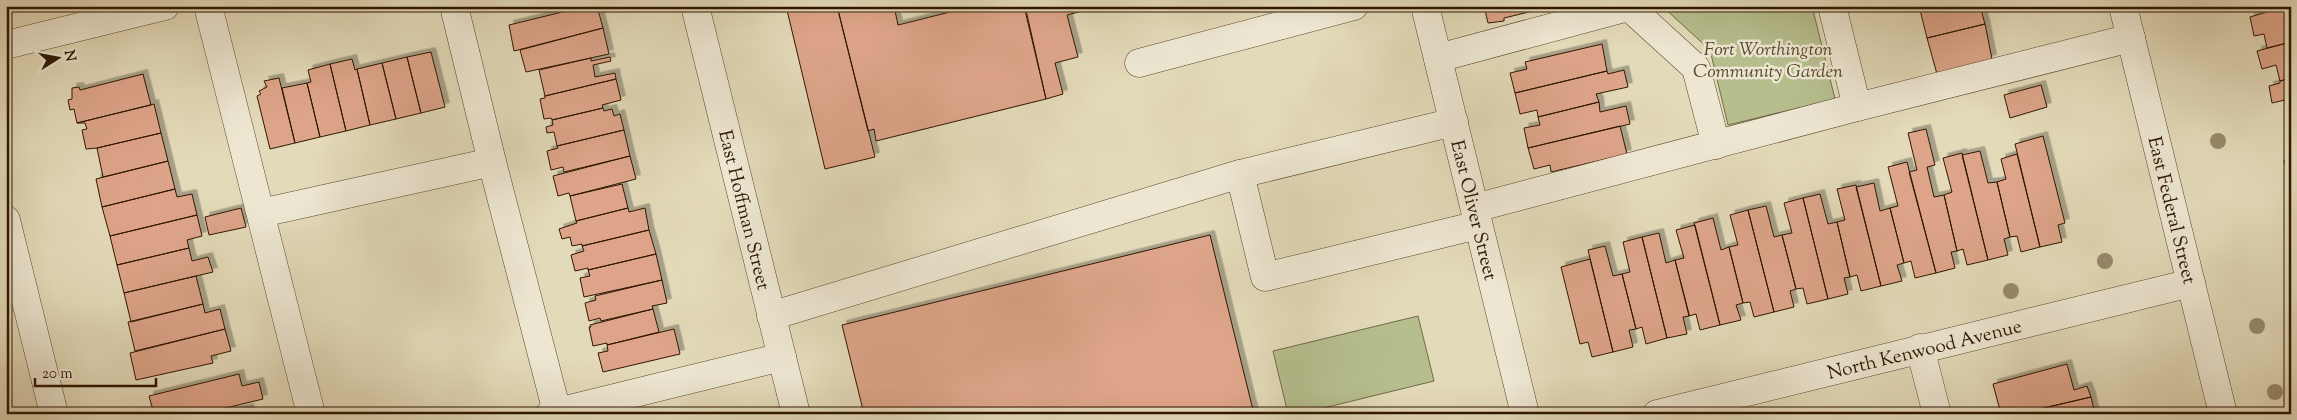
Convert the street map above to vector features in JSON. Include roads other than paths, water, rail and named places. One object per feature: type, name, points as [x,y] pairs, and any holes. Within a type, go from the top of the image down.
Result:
[{"type":"street","points":[[6,45],[165,6]]},
{"type":"street","points":[[208,6],[311,414]]},
{"type":"street","points":[[454,6],[553,413],[782,357]]},
{"type":"street","name":"East Hoffman Street","points":[[694,6],[796,414]]},
{"type":"street","points":[[1138,63],[1354,6]]},
{"type":"street","name":"East Oliver Street","points":[[1425,6],[1525,414]]},
{"type":"street","points":[[1438,58],[1628,6],[1696,68],[1716,145]]},
{"type":"street","points":[[1832,6],[1857,107]]},
{"type":"street","name":"East Federal Street","points":[[2123,6],[2223,414]]},
{"type":"street","points":[[1240,174],[1265,277],[1476,217],[1716,145],[1857,107],[2131,38]]},
{"type":"street","points":[[771,316],[1240,174],[1454,122]]},
{"type":"street","points":[[261,213],[492,162]]},
{"type":"street","points":[[6,220],[54,414]]},
{"type":"street","name":"North Kenwood Avenue","points":[[1656,414],[2191,283]]},
{"type":"street","points":[[1920,348],[1937,414]]},
{"type":"park label","name":"Fort Worthington Community Garden","points":[[1768,59]]}]
